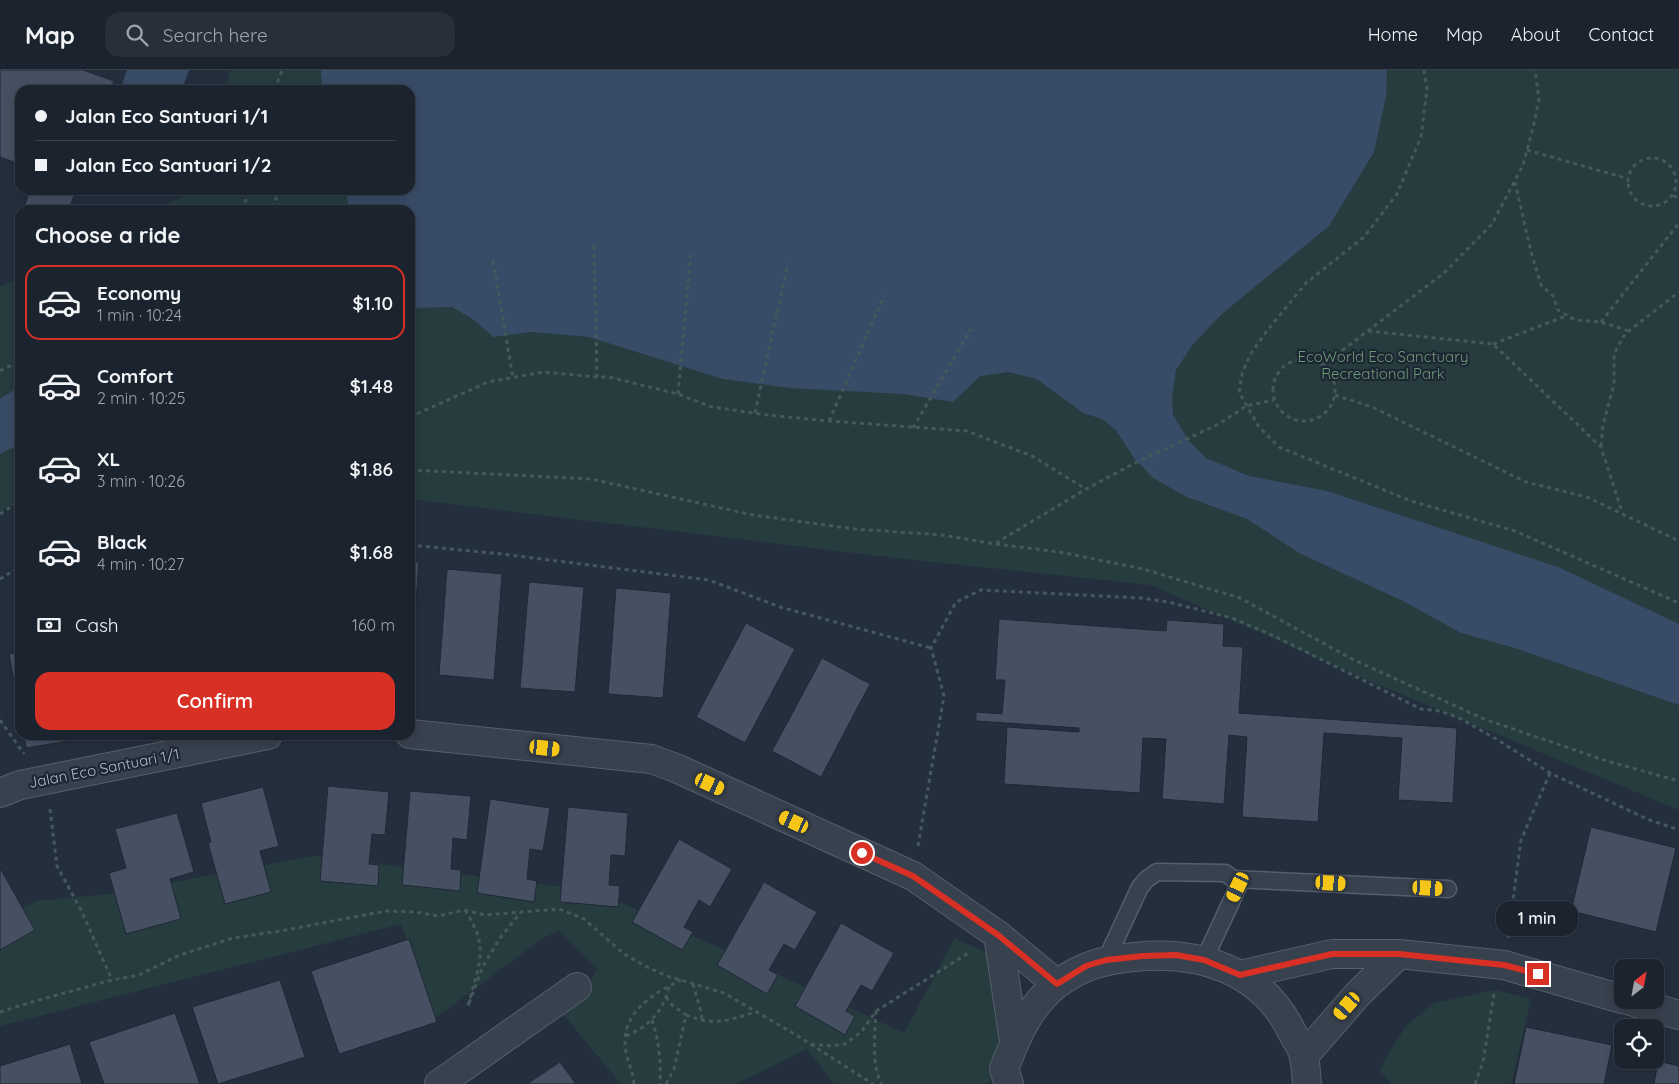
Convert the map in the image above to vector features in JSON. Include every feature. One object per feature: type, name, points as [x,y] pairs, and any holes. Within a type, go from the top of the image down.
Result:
[{"type":"street","points":[[415,735],[651,759],[676,768],[913,876],[998,935],[1057,984]]},
{"type":"street","name":"Jalan Eco Santuari 1/1","points":[[0,793],[20,785],[243,740]]},
{"type":"street","points":[[998,935],[1014,1041]]},
{"type":"street","points":[[1240,975],[1332,954],[1399,954],[1504,965],[1614,997]]},
{"type":"street","points":[[1304,1056],[1358,994],[1399,954]]},
{"type":"street","points":[[1009,1084],[1004,1069],[1014,1041],[1033,1007],[1057,984],[1086,966],[1106,960],[1176,955],[1204,960],[1240,975],[1265,992],[1284,1015],[1304,1056],[1307,1084]]},
{"type":"street","points":[[439,1084],[577,987]]},
{"type":"street","points":[[1658,1009],[1679,1015]]},
{"type":"lane","points":[[1106,960],[1140,887],[1146,879],[1157,872],[1225,874],[1234,879],[1448,889]]},
{"type":"lane","points":[[1204,960],[1238,887],[1234,879]]},
{"type":"path","points":[[277,85],[282,70]]},
{"type":"path","points":[[1424,70],[1427,89],[1421,137],[1397,194],[1364,237],[1306,283],[1266,332],[1250,355],[1242,374],[1239,392],[1259,427],[1278,447],[1296,456],[1411,501],[1515,530],[1679,603]]},
{"type":"path","points":[[1323,365],[1444,273],[1492,224],[1523,165],[1534,128],[1539,99],[1534,70]]},
{"type":"path","points":[[1527,150],[1629,179]]},
{"type":"path","points":[[1650,158],[1660,159],[1670,166],[1676,175],[1676,185],[1673,196],[1666,202],[1658,206],[1649,206],[1640,203],[1633,196],[1629,188],[1629,179],[1632,169],[1640,162],[1650,158]]},
{"type":"path","points":[[1514,182],[1541,285],[1553,296],[1558,310],[1575,320],[1602,322],[1629,331]]},
{"type":"path","points":[[1673,196],[1679,198]]},
{"type":"path","points":[[1602,322],[1679,223]]},
{"type":"path","points":[[594,246],[597,377]]},
{"type":"path","points":[[678,394],[691,251]]},
{"type":"path","points":[[493,261],[514,378]]},
{"type":"path","points":[[755,413],[788,263]]},
{"type":"path","points":[[1623,513],[1601,447],[1603,425],[1614,384],[1614,354],[1625,334],[1679,292]]},
{"type":"path","points":[[829,421],[884,296]]},
{"type":"path","points":[[1367,331],[1493,344],[1567,315]]},
{"type":"path","points":[[912,428],[971,329]]},
{"type":"path","points":[[1493,344],[1601,447]]},
{"type":"path","points":[[1302,358],[1313,360],[1323,365],[1333,378],[1335,395],[1330,408],[1320,417],[1307,421],[1293,420],[1282,412],[1274,400],[1272,389],[1275,378],[1281,368],[1290,362],[1302,358]]},
{"type":"path","points":[[0,372],[15,363]]},
{"type":"path","points":[[416,414],[488,382],[543,372],[609,377],[678,394],[712,407],[829,421],[967,432],[1032,456],[1086,490]]},
{"type":"path","points":[[1335,395],[1372,406],[1526,482],[1587,497],[1679,541]]},
{"type":"path","points":[[994,544],[1135,463],[1219,424],[1246,406],[1274,400]]},
{"type":"path","points":[[415,470],[591,479],[753,515],[854,529],[942,535],[1060,552],[1144,569],[1240,598],[1354,660],[1484,719],[1607,761],[1679,781]]},
{"type":"path","points":[[0,514],[15,504]]},
{"type":"path","points":[[415,545],[502,554],[709,580],[780,607],[931,648]]},
{"type":"path","points":[[0,578],[15,570]]},
{"type":"path","points":[[913,876],[944,696],[931,648],[956,602],[981,590],[1141,598],[1168,602],[1232,618],[1272,635],[1420,709],[1440,711],[1459,718],[1550,773],[1647,819],[1679,830]]},
{"type":"path","points":[[0,720],[46,780],[57,866],[82,912],[112,980]]},
{"type":"path","points":[[1475,1084],[1483,1062],[1495,990],[1504,965],[1521,840],[1550,773]]},
{"type":"path","points":[[0,1012],[112,980],[139,976],[180,955],[233,938],[280,931],[386,910],[438,916],[464,910],[485,915],[559,909],[584,919],[624,954],[645,966],[693,984],[724,993],[810,1043],[873,1084]]},
{"type":"path","points":[[464,910],[475,926],[480,948],[468,1006],[483,966],[500,938],[521,912]]},
{"type":"path","points":[[810,1043],[831,1046],[845,1044],[862,1031],[876,1011],[998,935]]},
{"type":"path","points":[[634,1084],[634,1075],[624,1041],[628,1026],[634,1014],[647,1000],[658,991],[682,980]]},
{"type":"path","points":[[693,984],[702,1021]]},
{"type":"path","points":[[626,1036],[646,1026],[652,1020],[666,997],[669,986]]},
{"type":"path","points":[[666,997],[672,1005],[686,1015],[702,1021],[724,1021],[756,1012]]},
{"type":"path","points":[[876,1011],[874,1038],[879,1079],[882,1084]]},
{"type":"path","points":[[666,1084],[674,1069],[686,1015]]},
{"type":"path","points":[[652,1020],[658,1037],[660,1084]]},
{"type":"green space","name":"EcoWorld Eco Sanctuary Recreational Park","points":[[231,70],[1679,70],[1679,810],[1379,685],[1151,585],[895,558],[415,500],[415,205],[164,205],[185,195],[415,195],[415,85],[226,85]]},
{"type":"green space","points":[[15,280],[15,503],[0,512],[0,287]]},
{"type":"green space","points":[[314,856],[596,891],[904,1033],[955,938],[1012,965],[1003,1074],[987,1084],[834,1084],[807,1049],[736,1084],[621,1084],[561,1012],[590,982],[597,968],[559,930],[540,940],[434,1019],[401,924],[0,1026],[0,920],[37,901],[110,894]]},
{"type":"green space","points":[[1495,990],[1531,999],[1511,1084],[1392,1084],[1380,1071],[1406,1026],[1434,1003]]},
{"type":"water","points":[[127,70],[189,70],[184,85],[122,85]]},
{"type":"water","points":[[321,70],[1387,70],[1386,96],[1374,152],[1329,226],[1223,313],[1193,344],[1176,370],[1172,398],[1173,415],[1188,440],[1206,458],[1249,476],[1327,491],[1558,567],[1679,624],[1679,705],[1515,648],[1461,633],[1403,601],[1299,553],[1247,519],[1187,497],[1153,478],[1134,458],[1116,430],[1102,419],[1083,413],[1037,379],[1008,372],[980,376],[953,402],[904,394],[790,388],[723,379],[589,337],[531,332],[493,337],[474,320],[452,307],[415,308],[415,205],[348,205],[347,195],[415,195],[415,85],[322,85]]},
{"type":"water","points":[[15,389],[15,446],[0,454],[0,399]]},
{"type":"building","points":[[0,70],[83,70],[114,81],[112,85],[15,85],[15,162],[0,157]]},
{"type":"building","points":[[28,195],[74,195],[71,205],[25,205]]},
{"type":"building","points":[[415,562],[419,562],[415,615]]},
{"type":"building","points":[[447,569],[502,574],[494,680],[439,675]]},
{"type":"building","points":[[529,582],[584,587],[575,692],[520,688]]},
{"type":"building","points":[[616,588],[671,593],[663,698],[608,694]]},
{"type":"building","points":[[999,619],[1166,631],[1167,620],[1224,624],[1223,646],[1243,647],[1239,713],[1457,728],[1453,803],[1398,800],[1402,738],[1324,733],[1318,822],[1242,817],[1247,737],[1229,735],[1224,804],[1162,799],[1166,739],[1143,738],[1140,793],[1004,784],[1007,727],[1079,732],[1079,728],[976,721],[976,712],[1002,714],[1005,680],[995,680]]},
{"type":"building","points":[[746,623],[795,649],[745,743],[696,717]]},
{"type":"building","points":[[15,653],[15,686],[9,654]]},
{"type":"building","points":[[822,658],[870,684],[821,777],[772,751]]},
{"type":"building","points":[[25,740],[74,740],[26,748]]},
{"type":"building","points":[[328,786],[389,792],[385,835],[372,834],[369,864],[379,865],[378,886],[320,881]]},
{"type":"building","points":[[263,787],[279,846],[260,851],[271,892],[225,904],[208,843],[211,842],[201,803]]},
{"type":"building","points":[[410,791],[471,796],[467,840],[453,838],[451,869],[461,870],[460,891],[402,885]]},
{"type":"building","points":[[490,799],[550,808],[543,851],[530,849],[527,879],[537,881],[534,902],[477,893]]},
{"type":"building","points":[[568,807],[628,813],[625,856],[611,855],[609,885],[620,886],[618,907],[560,902]]},
{"type":"building","points":[[177,813],[194,872],[170,879],[181,919],[126,934],[109,873],[126,868],[115,829]]},
{"type":"building","points":[[1591,827],[1676,848],[1656,932],[1571,911]]},
{"type":"building","points":[[679,839],[732,869],[710,907],[699,900],[684,927],[693,932],[682,950],[632,922]]},
{"type":"building","points":[[0,868],[35,930],[0,950]]},
{"type":"building","points":[[764,882],[817,912],[795,950],[784,944],[769,970],[778,975],[767,994],[717,965]]},
{"type":"building","points":[[841,923],[894,953],[872,991],[861,985],[846,1011],[855,1016],[845,1035],[795,1006]]},
{"type":"building","points":[[409,939],[437,1022],[339,1054],[311,971]]},
{"type":"building","points":[[280,980],[305,1057],[218,1084],[192,1007]]},
{"type":"building","points":[[175,1013],[200,1084],[104,1084],[89,1042]]},
{"type":"building","points":[[1526,1027],[1612,1045],[1604,1084],[1514,1084]]},
{"type":"building","points":[[70,1044],[82,1084],[0,1084],[0,1066]]},
{"type":"building","points":[[560,1062],[576,1084],[527,1084]]},
{"type":"building","points":[[1664,1062],[1679,1066],[1679,1084],[1654,1084],[1657,1069],[1664,1069]]},
{"type":"route","points":[[862,853],[913,876],[998,935],[1057,984],[1086,966],[1106,960],[1176,955],[1204,960],[1240,975],[1332,954],[1399,954],[1504,965],[1538,974]]}]
